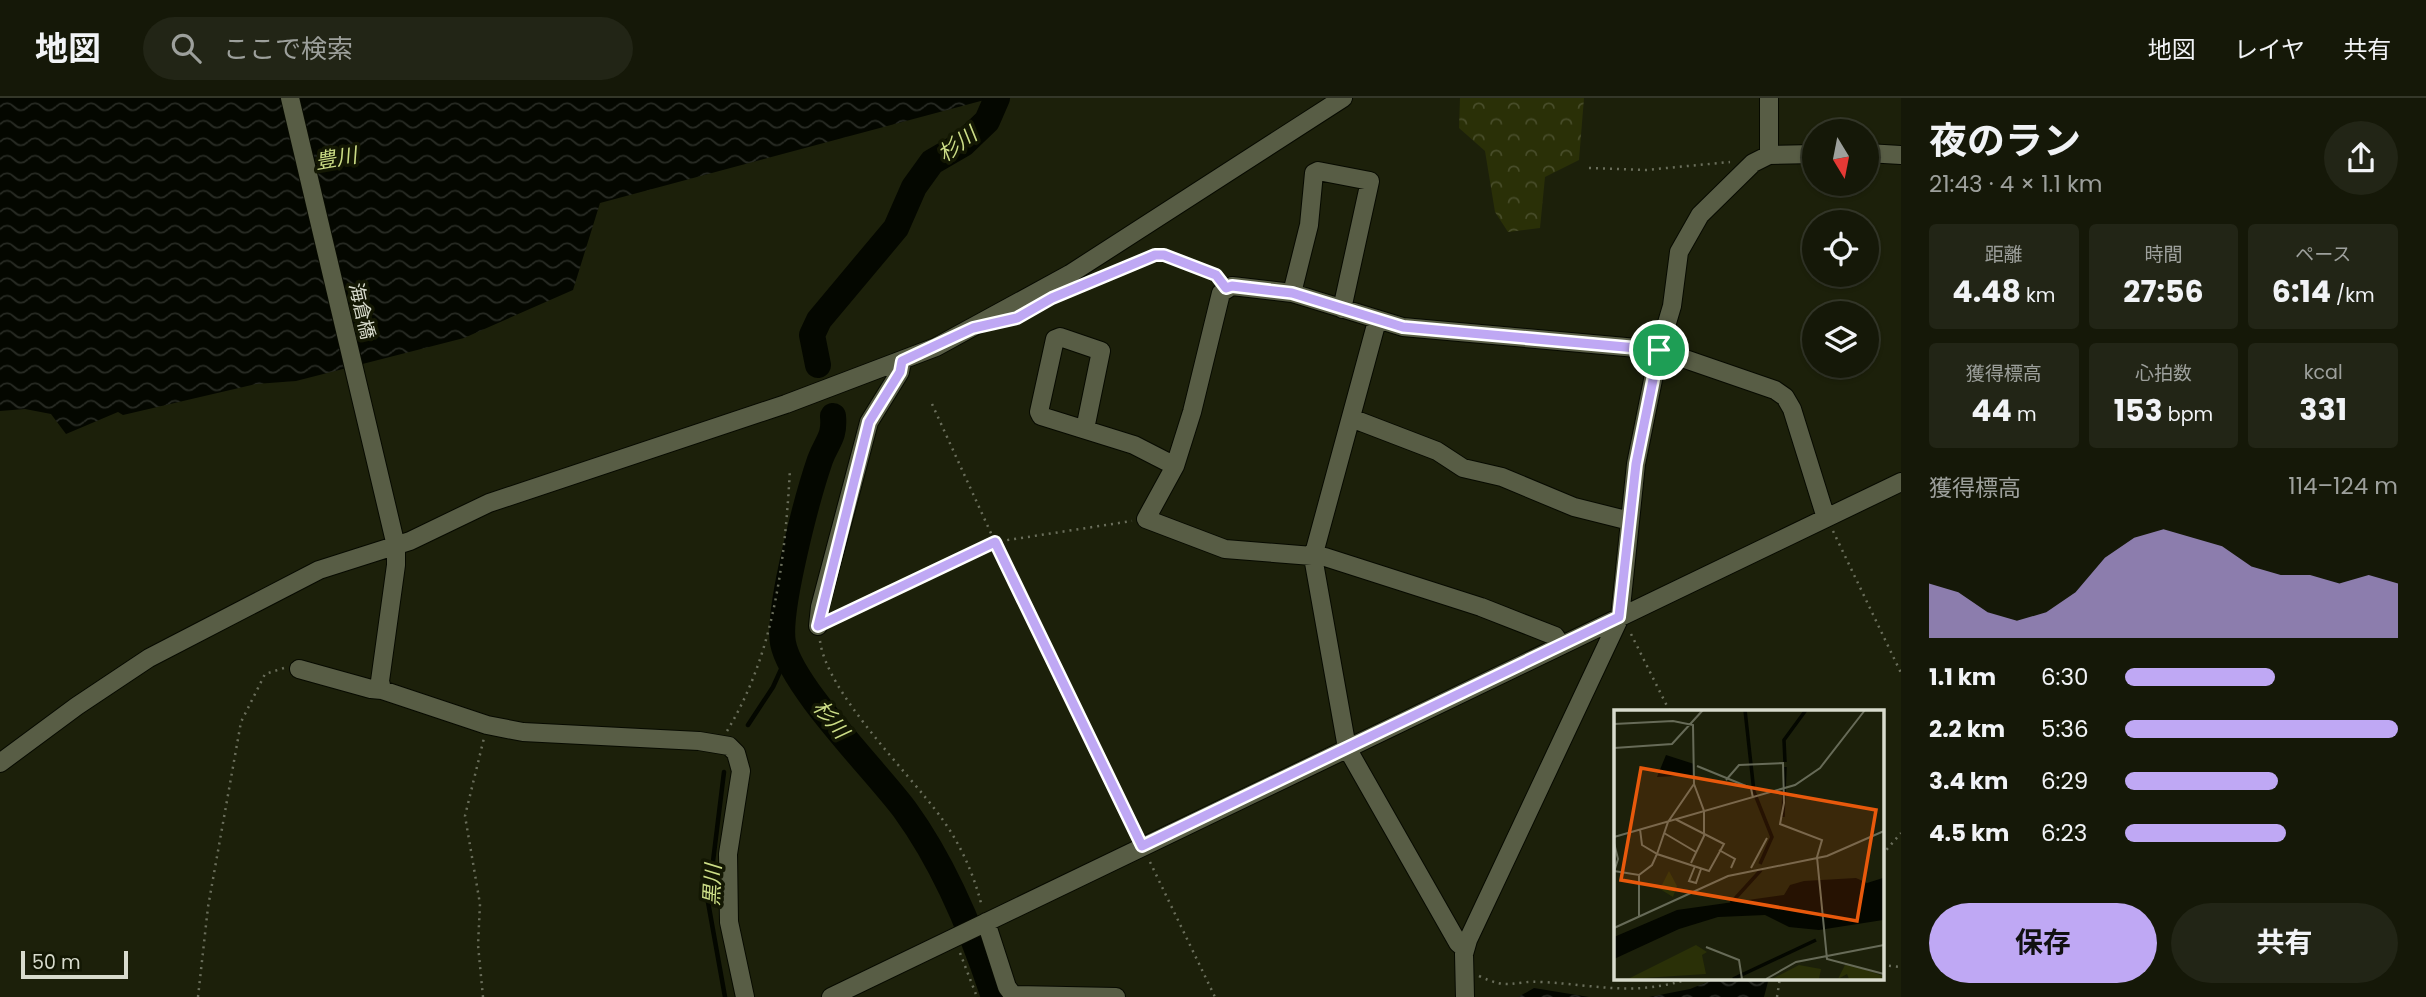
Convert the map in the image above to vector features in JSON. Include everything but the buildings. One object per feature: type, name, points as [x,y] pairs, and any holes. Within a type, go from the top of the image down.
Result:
[{"type":"street","name":"海倉橋","points":[[290,98],[394,540],[396,565],[380,681],[382,690]]},
{"type":"street","points":[[0,763],[77,706],[149,658],[319,570],[489,503],[786,404],[902,361],[973,328],[1070,274],[1343,98]]},
{"type":"street","points":[[1761,159],[1769,98]]},
{"type":"street","points":[[1880,154],[1901,155]]},
{"type":"street","points":[[1465,997],[1464,948],[1619,617],[1636,464],[1659,350],[1672,306],[1679,252],[1685,237],[1700,215],[1761,159],[1802,155]]},
{"type":"street","points":[[1292,293],[1309,225],[1314,173],[1318,171],[1370,181],[1342,309]]},
{"type":"street","points":[[1561,645],[1555,636],[1481,607],[1325,557],[1225,549],[1146,519],[1175,466],[1192,412],[1221,293],[1226,288],[1232,286],[1292,293],[1377,321],[1414,328],[1659,350],[1775,390],[1785,397],[1792,409],[1826,518]]},
{"type":"street","points":[[1377,321],[1313,557],[1346,748],[1458,943],[1464,948]]},
{"type":"street","points":[[1085,429],[1101,351],[1060,337],[1055,339],[1039,412],[1041,416],[1134,445],[1175,466]]},
{"type":"street","points":[[818,626],[869,422],[900,372],[902,361]]},
{"type":"street","points":[[1351,418],[1437,451],[1463,468],[1502,477],[1574,507],[1630,521]]},
{"type":"street","points":[[831,997],[1901,482]]},
{"type":"street","points":[[299,669],[371,690],[382,690],[487,725],[523,732],[720,743],[736,753],[741,771],[732,817],[727,894],[730,932],[745,997]]},
{"type":"street","points":[[983,923],[1007,987],[1013,995],[1116,997]]},
{"type":"path","points":[[1589,168],[1646,170],[1761,159]]},
{"type":"path","points":[[1076,289],[1155,255],[1164,255],[1216,275],[1226,288]]},
{"type":"path","points":[[932,404],[995,542],[1215,997]]},
{"type":"path","points":[[720,743],[754,677],[774,617],[787,531],[790,469]]},
{"type":"path","points":[[1826,518],[1901,673]]},
{"type":"path","points":[[983,923],[977,888],[960,846],[835,680],[821,651],[818,626],[995,542],[1146,519]]},
{"type":"path","points":[[1619,617],[1669,710]]},
{"type":"path","points":[[198,997],[208,908],[241,722],[250,709],[265,674],[277,668],[299,669]]},
{"type":"path","points":[[483,997],[478,945],[480,904],[465,816],[487,725]]},
{"type":"path","points":[[1884,853],[1901,833]]},
{"type":"path","points":[[951,939],[957,947],[977,997]]},
{"type":"path","points":[[1466,974],[1505,986],[1541,981],[1595,990],[1643,990],[1688,979]]},
{"type":"path","points":[[1776,997],[1780,979]]},
{"type":"green space","points":[[1460,98],[1584,98],[1579,160],[1545,177],[1540,228],[1508,232],[1495,212],[1485,151],[1459,128]]},
{"type":"water","name":"豊川","points":[[0,98],[992,98],[600,203],[573,290],[464,338],[296,381],[256,384],[123,415],[118,412],[66,434],[51,414],[25,409],[0,411]]},
{"type":"water","points":[[1715,979],[1769,979],[1764,997],[1649,997],[1690,989]]},
{"type":"water","points":[[1534,988],[1589,997],[1518,997]]},
{"type":"waterway","name":"杉川","points":[[818,365],[812,335],[819,320],[896,228],[914,187],[932,162],[963,144],[987,121],[997,98]]},
{"type":"waterway","name":"杉川","points":[[833,416],[832,435],[820,460],[795,552],[782,627],[783,643],[801,682],[892,793],[933,853],[967,924],[994,997]]},
{"type":"waterway","name":"黒川","points":[[748,725],[773,687],[788,654]]},
{"type":"waterway","name":"黒川","points":[[724,772],[708,902],[725,997]]},
{"type":"route","points":[[1155,255],[1164,255],[1216,275],[1226,288],[1232,286],[1292,293],[1403,327],[1659,350],[1636,464],[1619,617],[1142,846],[995,542],[818,626],[820,607],[869,422],[888,387],[900,372],[902,361],[936,348],[973,328],[1017,318],[1052,298],[1112,276],[1155,255]]}]
